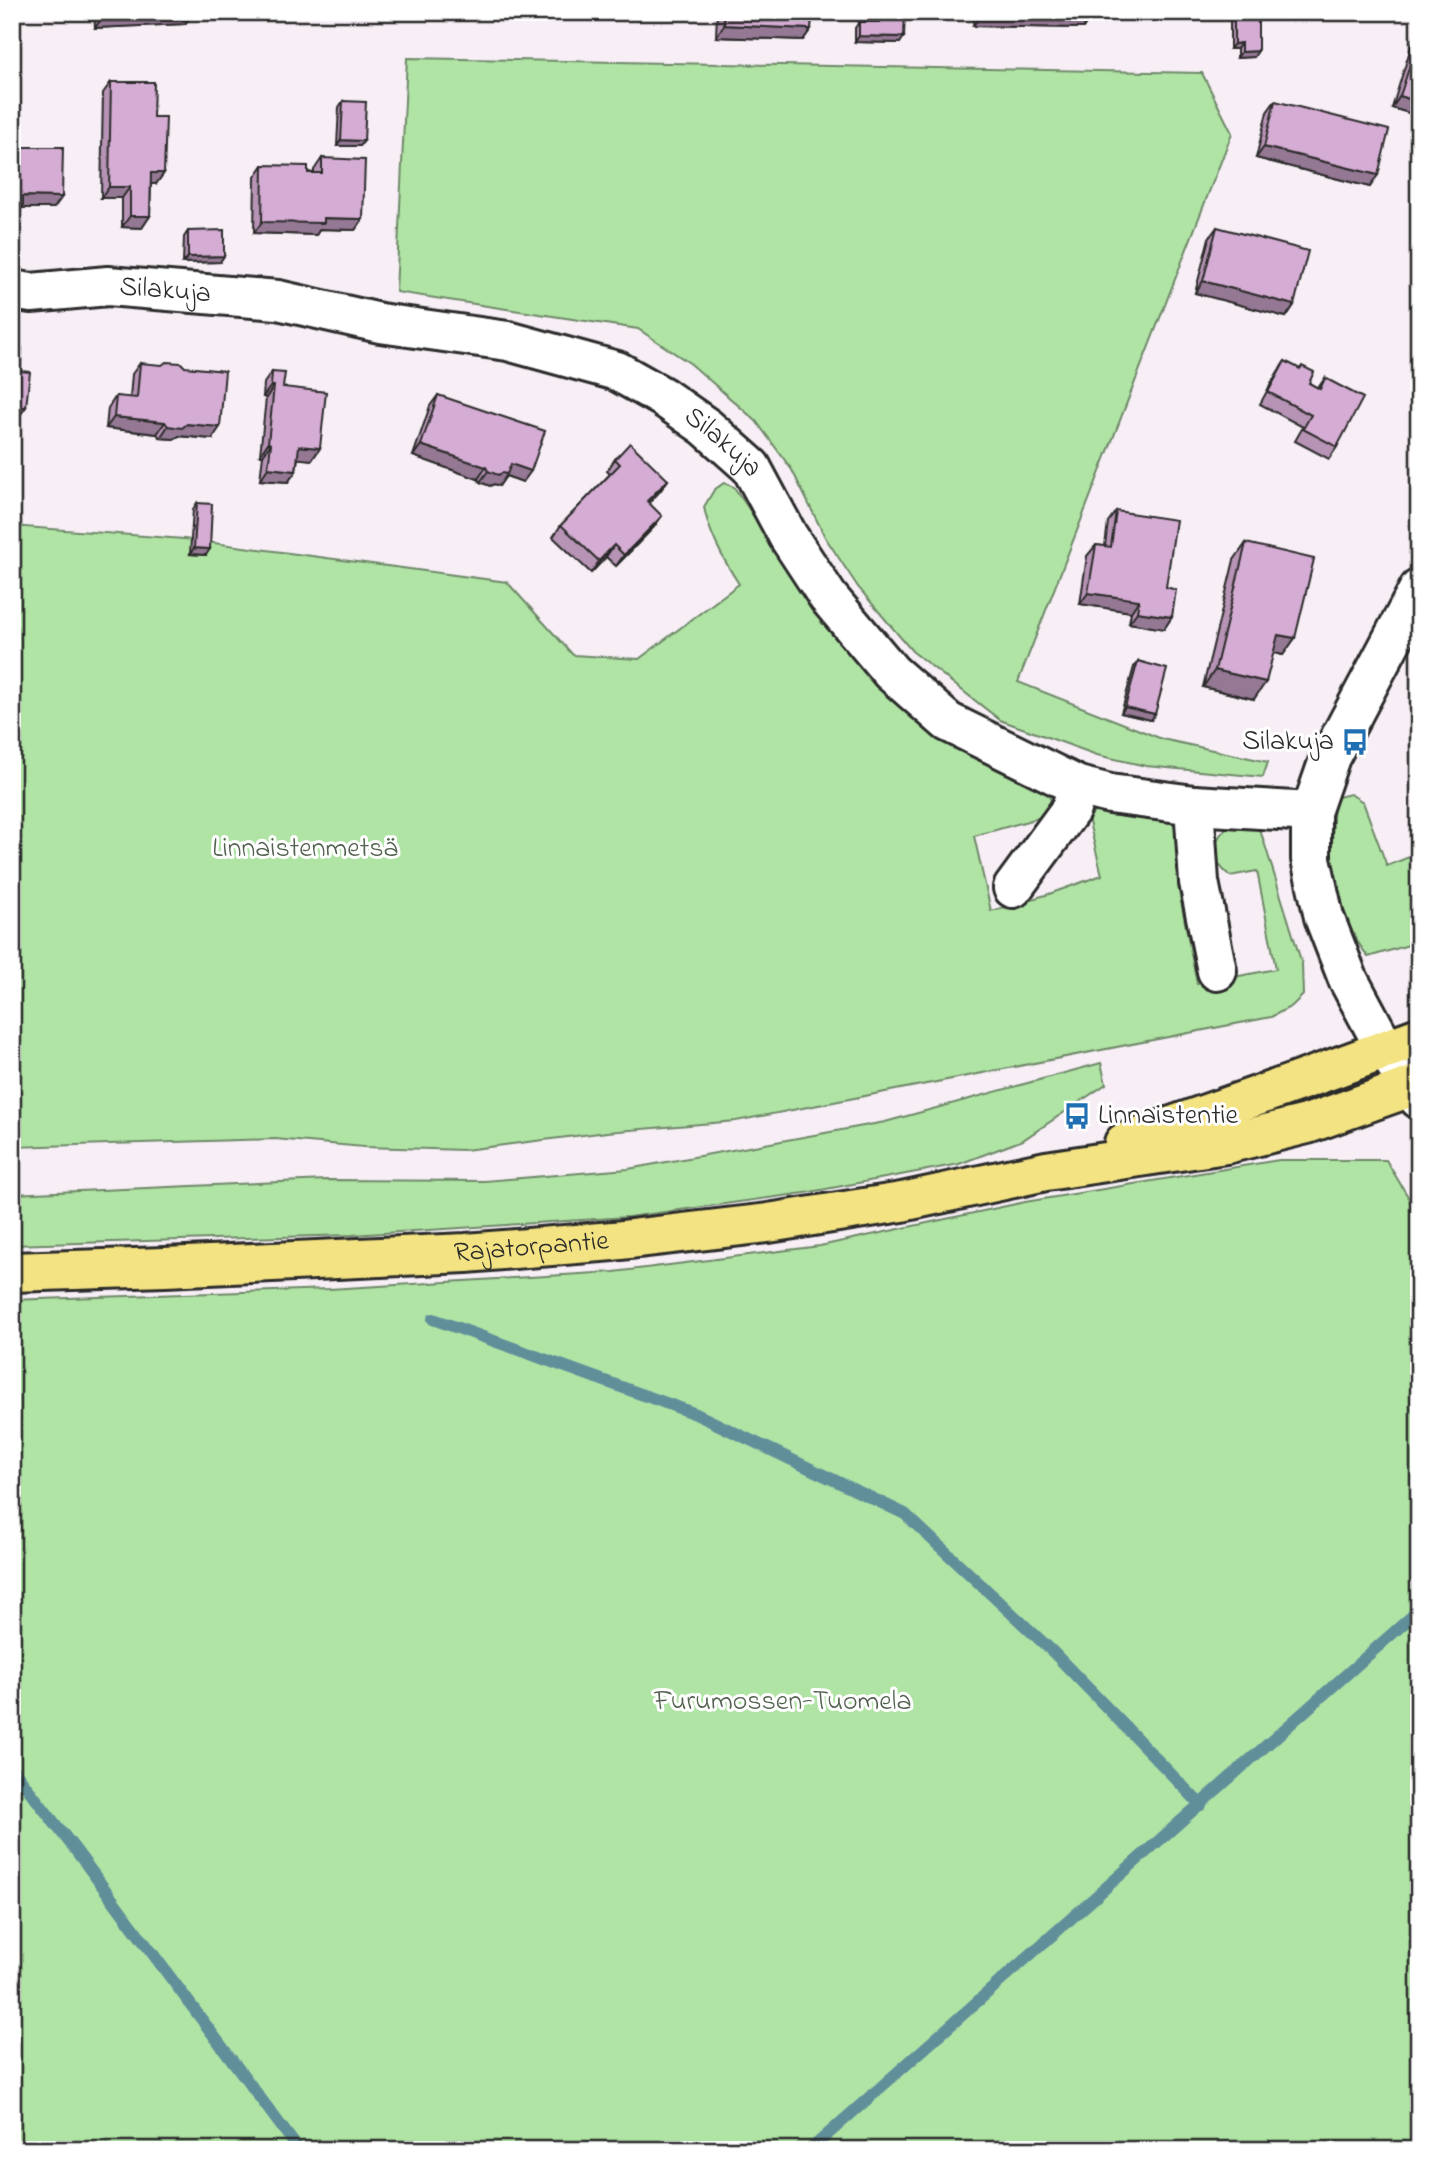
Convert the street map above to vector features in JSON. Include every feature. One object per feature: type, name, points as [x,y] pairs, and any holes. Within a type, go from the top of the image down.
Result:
[{"type":"main road","name":"Rajatorpantie","points":[[1046,1171],[1402,1043]]},
{"type":"main road","name":"Rajatorpantie","points":[[12,1272],[466,1253],[613,1241],[768,1223],[902,1202],[1046,1171],[1226,1144],[1307,1124],[1416,1090]]},
{"type":"street","name":"Silakuja","points":[[12,290],[31,293],[108,286],[278,300],[380,323],[508,341],[617,371],[706,426],[751,467],[788,536],[828,597],[891,672],[948,722],[1078,786],[1110,794],[1194,805],[1311,813]]},
{"type":"street","points":[[1416,1090],[1402,1043],[1348,979],[1324,917],[1311,859],[1311,813],[1330,757],[1419,589]]},
{"type":"street","points":[[1013,888],[1071,809],[1078,786]]},
{"type":"street","points":[[1194,805],[1199,882],[1217,971]]},
{"type":"green space","points":[[407,58],[1202,73],[1232,133],[1018,682],[1162,739],[1268,762],[1263,777],[1146,766],[1097,755],[1000,720],[912,651],[858,587],[825,537],[792,470],[756,421],[691,364],[638,329],[396,292]]},
{"type":"green space","name":"Linnaistenmetsä","points":[[724,483],[734,487],[780,555],[1047,791],[1056,813],[974,836],[991,911],[1102,875],[1088,818],[1100,807],[1160,817],[1174,823],[1181,845],[1178,886],[1197,984],[1276,969],[1257,871],[1230,876],[1220,865],[1216,853],[1222,833],[1239,823],[1249,824],[1258,829],[1263,838],[1302,964],[1303,995],[1292,1006],[1271,1017],[736,1121],[607,1132],[465,1150],[364,1147],[275,1139],[12,1147],[12,526],[184,539],[507,582],[573,655],[639,659],[739,584],[718,547],[704,507],[714,490]]},
{"type":"green space","points":[[1350,794],[1363,802],[1387,866],[1419,853],[1419,942],[1368,957],[1343,920],[1331,866],[1334,798]]},
{"type":"green space","points":[[1101,1063],[1106,1084],[1023,1140],[959,1164],[805,1193],[628,1217],[352,1235],[12,1245],[12,1194],[327,1180],[484,1181],[628,1169],[885,1122]]},
{"type":"green space","name":"Furumossen-Tuomela","points":[[1279,1160],[1386,1160],[1419,1215],[1419,2150],[12,2150],[12,1300],[329,1289],[614,1272],[820,1246],[1025,1202]]},
{"type":"building","points":[[103,12],[193,12],[103,16]]},
{"type":"building","points":[[724,12],[812,12],[811,29],[724,25]]},
{"type":"building","points":[[879,12],[905,12],[904,37],[859,36],[859,22],[879,22]]},
{"type":"building","points":[[1234,12],[1258,12],[1258,51],[1241,52],[1241,43],[1234,44]]},
{"type":"building","points":[[1419,37],[1419,102],[1400,96]]},
{"type":"building","points":[[111,82],[154,82],[153,117],[166,117],[164,173],[151,173],[150,216],[130,216],[130,187],[109,187]]},
{"type":"building","points":[[343,101],[366,102],[364,141],[341,140]]},
{"type":"building","points":[[1275,101],[1389,130],[1378,175],[1264,147]]},
{"type":"building","points":[[12,147],[63,147],[62,197],[23,196],[23,207],[12,207]]},
{"type":"building","points":[[322,158],[365,160],[363,219],[324,218],[324,223],[262,222],[263,165],[308,166],[308,173],[322,173]]},
{"type":"building","points":[[1217,227],[1308,251],[1294,305],[1203,281]]},
{"type":"building","points":[[224,230],[224,256],[188,257],[188,231]]},
{"type":"building","points":[[12,347],[22,348],[20,371],[30,372],[26,407],[16,406],[13,442]]},
{"type":"building","points":[[1285,361],[1300,369],[1302,366],[1314,372],[1309,383],[1320,389],[1325,378],[1363,398],[1337,447],[1303,429],[1311,415],[1268,392]]},
{"type":"building","points":[[166,362],[225,371],[220,427],[187,424],[182,428],[168,426],[165,422],[114,417],[116,396],[137,398],[140,363],[162,365]]},
{"type":"building","points":[[272,372],[285,373],[283,387],[326,392],[320,448],[299,446],[296,471],[268,468],[274,386],[271,386]]},
{"type":"building","points":[[438,395],[545,431],[531,471],[511,464],[507,474],[498,475],[488,471],[486,467],[421,445]]},
{"type":"building","points":[[630,443],[668,480],[647,501],[662,516],[624,555],[614,545],[599,561],[561,525],[620,464],[615,459]]},
{"type":"building","points":[[197,503],[212,504],[210,549],[194,548]]},
{"type":"building","points":[[1116,511],[1176,520],[1166,587],[1176,590],[1172,617],[1137,612],[1139,600],[1088,593],[1096,545],[1111,547]]},
{"type":"building","points":[[1246,543],[1314,559],[1295,638],[1278,635],[1266,682],[1215,670]]},
{"type":"building","points":[[1138,661],[1167,669],[1155,714],[1125,707]]},
{"type":"waterway","points":[[433,1319],[696,1414],[905,1514],[1053,1652],[1201,1805]]},
{"type":"waterway","points":[[810,2150],[1419,1610]]},
{"type":"waterway","points":[[12,1768],[299,2150]]},
{"type":"place","name":"Silakuja","points":[[1355,742]]},
{"type":"place","name":"Linnaistentie","points":[[1077,1116]]}]
